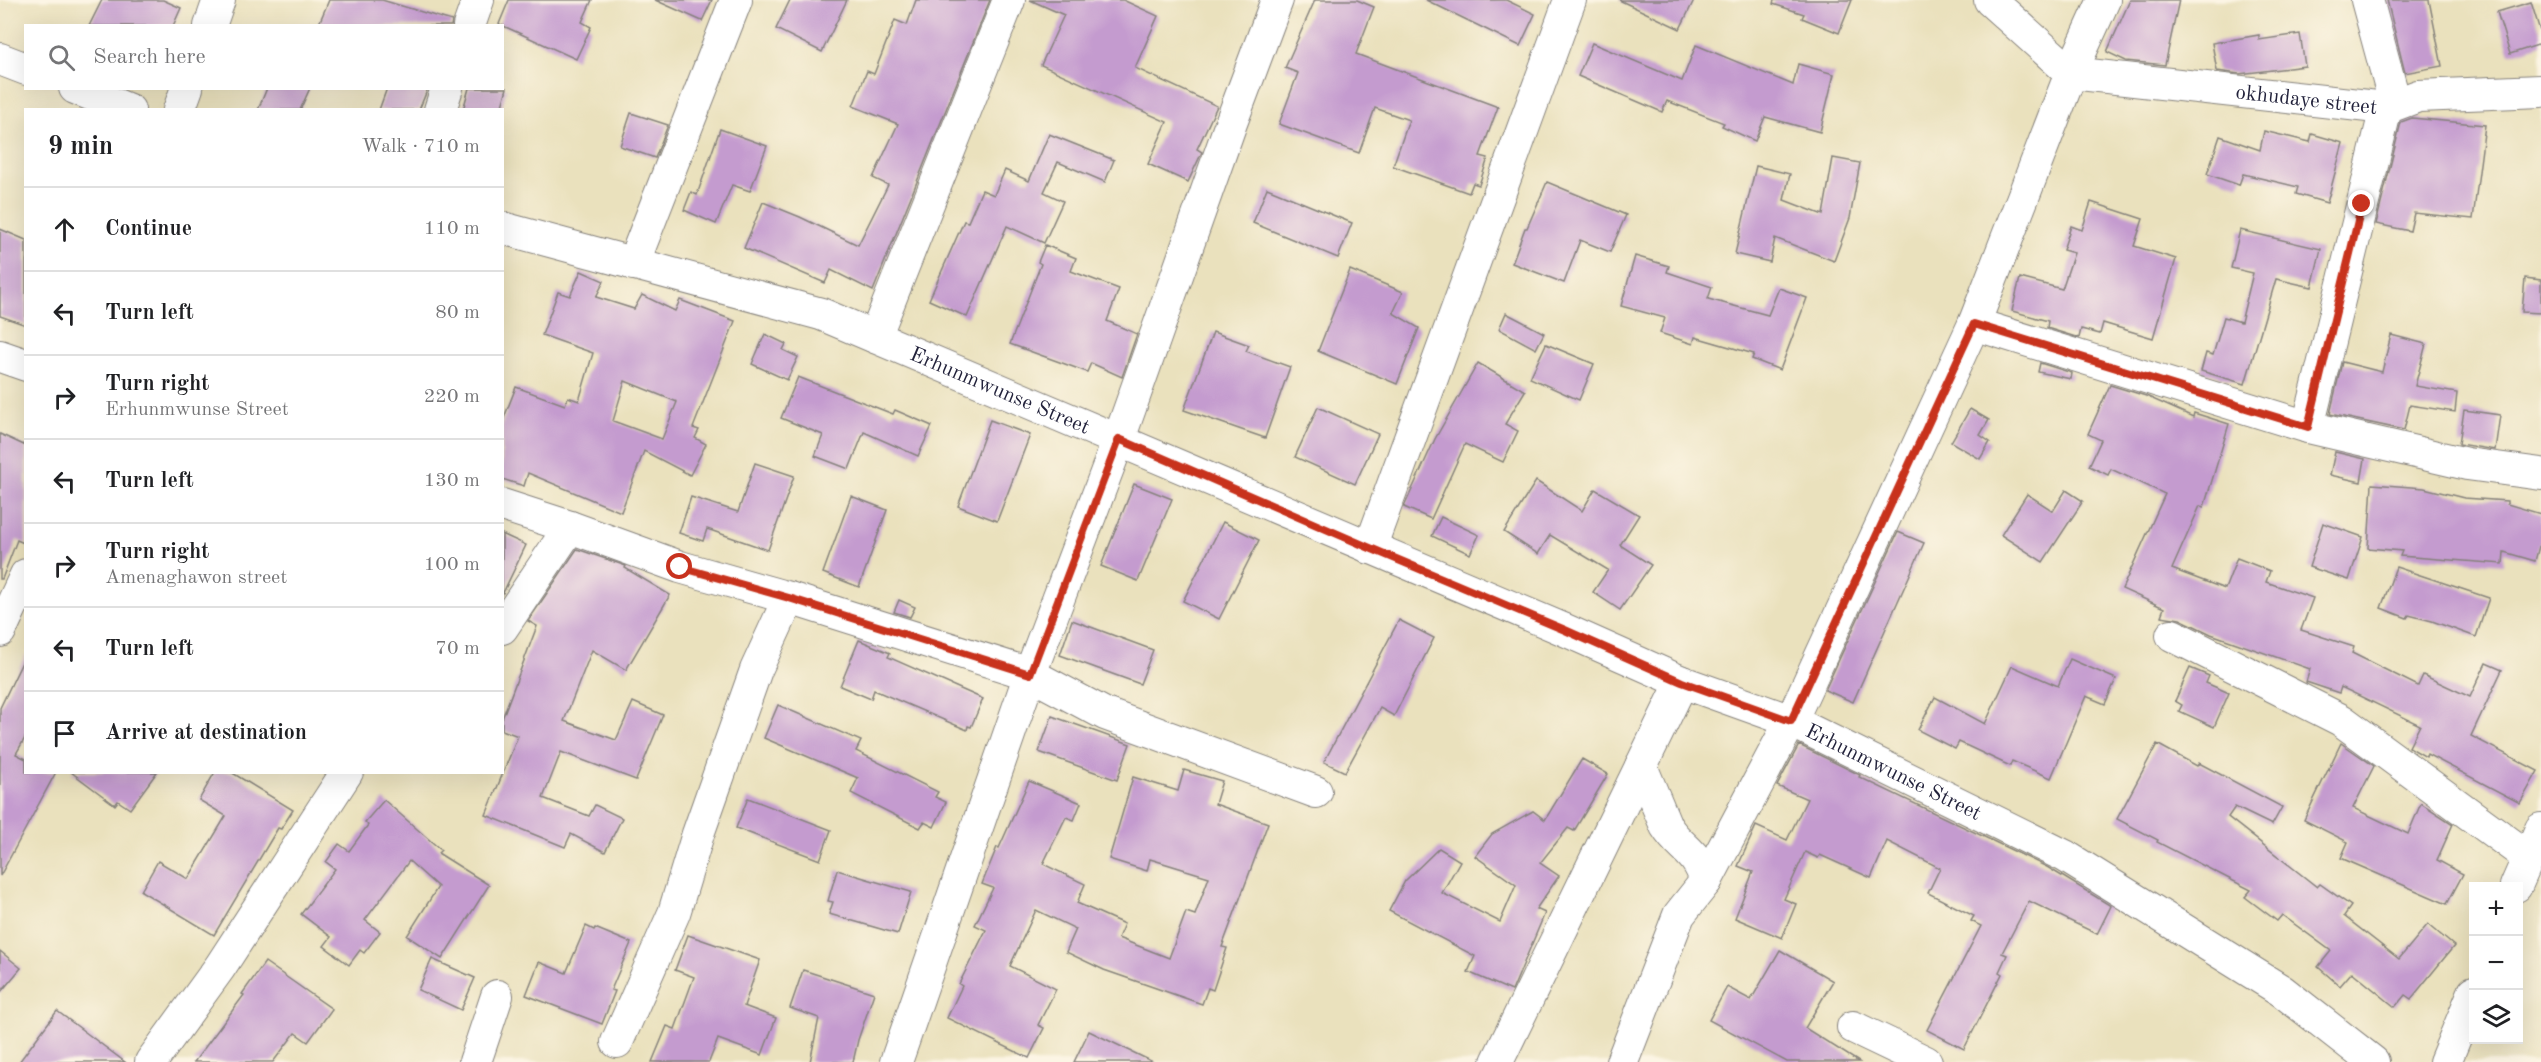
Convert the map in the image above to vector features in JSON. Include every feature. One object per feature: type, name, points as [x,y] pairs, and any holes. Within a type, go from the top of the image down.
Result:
[{"type":"street","points":[[211,24],[219,0]]},
{"type":"street","points":[[471,24],[478,0]]},
{"type":"street","points":[[633,264],[736,0]]},
{"type":"street","points":[[875,337],[1009,0]]},
{"type":"street","points":[[896,1062],[1030,674],[1119,439],[1277,0]]},
{"type":"street","points":[[1370,548],[1570,0]]},
{"type":"street","points":[[1990,0],[2071,73]]},
{"type":"street","points":[[1622,1062],[1679,915],[1706,881],[1791,721],[1974,324],[2071,73],[2104,0]]},
{"type":"street","points":[[2308,427],[2386,108],[2393,96],[2367,0]]},
{"type":"street","points":[[0,59],[24,68]]},
{"type":"street","name":"okhudaye street","points":[[2071,73],[2386,108],[2418,96],[2541,91]]},
{"type":"street","points":[[80,90],[124,108]]},
{"type":"street","points":[[180,108],[186,90]]},
{"type":"street","points":[[441,108],[446,90]]},
{"type":"street","name":"Erhunmwunse Street","points":[[504,229],[821,314],[1119,439],[1682,682],[1791,721],[2065,856],[2282,991],[2373,1062]]},
{"type":"street","points":[[1974,324],[2308,427],[2467,464],[2541,474]]},
{"type":"street","points":[[0,356],[24,364]]},
{"type":"street","points":[[504,506],[680,567],[789,598],[1030,674],[1105,714],[1316,792]]},
{"type":"street","points":[[504,625],[570,527]]},
{"type":"street","points":[[0,631],[24,579]]},
{"type":"street","points":[[617,1042],[674,913],[698,834],[756,670],[789,598]]},
{"type":"street","points":[[2172,635],[2341,720],[2535,843],[2518,882]]},
{"type":"street","points":[[1497,1062],[1682,682]]},
{"type":"street","points":[[1641,766],[1666,826],[1671,834],[1692,852],[1701,865],[1706,881]]},
{"type":"street","points":[[151,1062],[220,967],[346,774]]},
{"type":"street","points":[[475,1062],[497,996]]},
{"type":"street","points":[[2445,1062],[2469,1004]]},
{"type":"street","points":[[1853,1027],[1926,1062]]},
{"type":"building","points":[[102,0],[163,0],[181,8],[174,24],[90,24]]},
{"type":"building","points":[[329,0],[382,0],[452,21],[451,24],[319,24]]},
{"type":"building","points":[[509,0],[592,0],[582,22],[591,27],[576,59],[504,26],[504,24],[499,24]]},
{"type":"building","points":[[655,0],[712,0],[702,21]]},
{"type":"building","points":[[790,0],[847,0],[822,52],[776,29]]},
{"type":"building","points":[[916,0],[990,0],[873,291],[831,270],[825,283],[744,248],[763,202],[858,245],[888,185],[873,178],[898,124],[853,106],[867,71],[874,74],[895,20],[907,25]]},
{"type":"building","points":[[1030,0],[1123,0],[1158,16],[1135,68],[1217,106],[1197,149],[1202,152],[1188,182],[1148,164],[1167,122],[1041,65],[1064,15]]},
{"type":"building","points":[[1315,0],[1357,0],[1374,7],[1356,54],[1498,107],[1480,156],[1488,158],[1479,185],[1473,183],[1469,193],[1393,166],[1409,120],[1375,108],[1359,153],[1279,124],[1298,73],[1285,68]]},
{"type":"building","points":[[1426,0],[1506,0],[1535,14],[1520,46]]},
{"type":"building","points":[[1619,0],[1694,0],[1680,29]]},
{"type":"building","points":[[1774,0],[1852,0],[1839,33],[1802,18],[1804,14],[1773,4]]},
{"type":"building","points":[[2130,0],[2179,0],[2165,65],[2126,61],[2107,52]]},
{"type":"building","points":[[2387,0],[2429,0],[2442,66],[2405,73]]},
{"type":"building","points":[[2531,2],[2541,34],[2541,44],[2510,54],[2497,12]]},
{"type":"building","points":[[2300,34],[2305,66],[2239,74],[2217,71],[2212,43],[2259,35],[2259,40]]},
{"type":"building","points":[[1592,43],[1682,81],[1696,45],[1793,85],[1798,64],[1834,74],[1820,132],[1765,117],[1755,141],[1722,126],[1724,123],[1667,101],[1662,112],[1578,76]]},
{"type":"building","points":[[507,88],[502,108],[464,108],[468,90],[504,90]]},
{"type":"building","points":[[266,90],[309,90],[301,108],[259,108]]},
{"type":"building","points":[[386,90],[427,90],[420,108],[380,108]]},
{"type":"building","points":[[631,113],[668,125],[655,158],[620,146]]},
{"type":"building","points":[[2412,118],[2485,125],[2473,219],[2414,213],[2410,231],[2376,224],[2401,122]]},
{"type":"building","points":[[720,129],[767,146],[750,191],[732,185],[716,224],[684,210],[691,192],[697,195]]},
{"type":"building","points":[[2264,131],[2310,142],[2312,134],[2343,143],[2327,203],[2296,194],[2298,187],[2243,174],[2239,185],[2207,174],[2220,136],[2260,150]]},
{"type":"building","points":[[1049,134],[1114,160],[1105,182],[1058,162],[1044,192],[1063,201],[1044,243],[1007,226],[967,317],[929,300],[964,221],[968,222],[982,190],[994,195],[1005,170],[1029,181]]},
{"type":"building","points":[[1833,158],[1860,163],[1850,218],[1834,261],[1775,238],[1770,262],[1735,254],[1756,166],[1790,174],[1784,200],[1823,215]]},
{"type":"building","points":[[1547,182],[1626,215],[1610,252],[1580,240],[1564,283],[1512,263],[1525,228],[1527,228]]},
{"type":"building","points":[[1267,188],[1352,223],[1338,258],[1253,223]]},
{"type":"building","points":[[2091,202],[2143,219],[2134,246],[2176,259],[2153,338],[2103,323],[2100,334],[2081,329],[2079,338],[2047,328],[2048,321],[2012,311],[2020,278],[2062,289],[2074,253],[2063,250],[2071,226],[2082,230]]},
{"type":"building","points":[[0,229],[24,239],[24,324],[0,316]]},
{"type":"building","points":[[2240,230],[2321,249],[2312,287],[2276,279],[2245,384],[2201,371],[2206,353],[2213,355],[2224,317],[2241,322],[2253,273],[2231,268]]},
{"type":"building","points":[[1045,245],[1076,258],[1071,271],[1119,289],[1107,321],[1137,334],[1122,377],[1091,363],[1087,372],[1010,344],[1041,264],[1038,262]]},
{"type":"building","points":[[1635,256],[1669,266],[1667,272],[1712,287],[1708,299],[1768,315],[1779,288],[1807,298],[1780,370],[1752,359],[1754,354],[1695,337],[1693,344],[1660,333],[1665,318],[1621,306]]},
{"type":"building","points":[[1350,270],[1403,292],[1393,313],[1419,328],[1397,384],[1318,351]]},
{"type":"building","points":[[581,271],[604,281],[596,297],[634,309],[642,295],[675,311],[680,300],[735,321],[693,428],[699,430],[695,438],[706,444],[690,475],[644,451],[621,512],[528,473],[524,486],[504,480],[504,418],[516,387],[565,405],[568,397],[579,401],[593,353],[542,335],[558,292],[570,296]],"holes":[[[625,381],[677,402],[662,439],[613,421]]]},
{"type":"building","points":[[2525,278],[2541,280],[2541,313],[2522,312]]},
{"type":"building","points":[[1506,313],[1544,333],[1536,349],[1499,329]]},
{"type":"building","points":[[1213,332],[1249,345],[1246,351],[1290,367],[1265,438],[1184,410]]},
{"type":"building","points":[[765,334],[786,344],[783,350],[798,357],[787,380],[752,364]]},
{"type":"building","points":[[2391,335],[2426,344],[2415,386],[2457,393],[2455,412],[2410,405],[2404,430],[2330,414],[2342,362],[2382,372]]},
{"type":"building","points":[[1546,344],[1594,364],[1579,400],[1530,378]]},
{"type":"building","points":[[1478,363],[1525,391],[1505,424],[1518,431],[1503,462],[1465,444],[1431,519],[1404,507],[1435,439]]},
{"type":"building","points":[[2040,363],[2072,373],[2071,379],[2038,372]]},
{"type":"building","points":[[798,377],[893,414],[895,410],[932,426],[918,456],[864,432],[849,469],[815,456],[823,435],[781,418]]},
{"type":"building","points":[[2110,385],[2146,396],[2193,417],[2194,413],[2229,424],[2204,507],[2200,506],[2172,569],[2225,589],[2237,558],[2270,571],[2266,582],[2313,598],[2301,630],[2354,647],[2352,653],[2418,686],[2423,675],[2470,697],[2486,663],[2502,670],[2471,736],[2538,771],[2520,803],[2427,754],[2426,757],[2409,747],[2420,725],[2341,687],[2339,693],[2306,682],[2310,669],[2211,634],[2180,619],[2161,616],[2164,608],[2122,589],[2165,494],[2111,469],[2108,475],[2089,466],[2101,440],[2088,434]]},
{"type":"building","points":[[1318,407],[1378,434],[1355,484],[1295,457]]},
{"type":"building","points":[[1970,409],[1989,420],[1980,435],[1990,442],[1980,459],[1951,442]]},
{"type":"building","points":[[2464,410],[2500,415],[2495,450],[2459,444]]},
{"type":"building","points":[[990,420],[1030,435],[997,521],[958,506]]},
{"type":"building","points":[[0,434],[24,445],[24,543],[17,540],[2,579],[0,579]]},
{"type":"building","points":[[2335,452],[2365,459],[2361,482],[2330,475]]},
{"type":"building","points":[[755,463],[794,476],[768,550],[707,529],[703,541],[679,533],[691,497],[738,512]]},
{"type":"building","points":[[1536,481],[1582,511],[1595,489],[1639,515],[1620,545],[1651,565],[1620,610],[1593,592],[1608,570],[1550,535],[1538,554],[1504,532]]},
{"type":"building","points":[[1134,484],[1172,499],[1138,581],[1101,566]]},
{"type":"building","points":[[2372,484],[2424,488],[2464,498],[2507,501],[2507,504],[2541,514],[2541,539],[2535,561],[2504,552],[2503,564],[2400,556],[2402,551],[2368,548]]},
{"type":"building","points":[[2066,490],[2083,501],[2043,562],[2001,535],[2027,494],[2053,511]]},
{"type":"building","points":[[851,496],[887,510],[859,587],[823,573]]},
{"type":"building","points":[[1441,517],[1479,535],[1470,554],[1432,536]]},
{"type":"building","points":[[1223,522],[1259,540],[1219,619],[1183,601]]},
{"type":"building","points":[[2323,523],[2363,537],[2349,580],[2309,567]]},
{"type":"building","points":[[1898,532],[1924,543],[1853,702],[1825,690]]},
{"type":"building","points":[[504,535],[526,545],[504,591]]},
{"type":"building","points":[[577,549],[626,566],[625,568],[670,595],[626,670],[592,650],[564,721],[616,740],[633,702],[663,715],[636,780],[561,752],[543,798],[589,816],[595,805],[622,818],[605,852],[571,834],[565,847],[486,815],[518,736],[504,731],[504,714],[537,626],[528,621]]},
{"type":"building","points":[[2396,567],[2489,598],[2476,637],[2432,621],[2409,615],[2407,618],[2381,608]]},
{"type":"building","points":[[899,600],[915,607],[910,617],[894,612]]},
{"type":"building","points":[[1072,620],[1153,650],[1140,684],[1060,655]]},
{"type":"building","points":[[1399,620],[1434,638],[1394,716],[1380,708],[1345,772],[1324,762]]},
{"type":"building","points":[[859,640],[890,653],[888,657],[983,699],[971,727],[968,726],[967,730],[874,690],[871,699],[840,686]]},
{"type":"building","points":[[24,658],[24,740],[16,754],[24,758],[24,774],[55,774],[0,876],[0,708]]},
{"type":"building","points":[[2070,659],[2116,679],[2105,704],[2086,696],[2051,778],[2012,761],[2010,766],[1959,742],[1955,749],[1918,730],[1935,697],[1985,724],[2012,666],[2058,686]]},
{"type":"building","points":[[2190,668],[2209,676],[2206,683],[2229,693],[2214,727],[2179,711],[2182,705],[2175,701]]},
{"type":"building","points":[[778,705],[861,741],[856,751],[938,792],[935,797],[946,802],[934,827],[924,822],[920,828],[851,793],[858,778],[764,738]]},
{"type":"building","points":[[1052,716],[1130,744],[1117,780],[1039,752]]},
{"type":"building","points":[[2341,743],[2374,766],[2353,808],[2408,834],[2421,803],[2453,824],[2437,860],[2463,874],[2447,904],[2341,858],[2348,842],[2304,820]]},
{"type":"building","points":[[2157,744],[2197,766],[2199,763],[2282,807],[2272,825],[2235,807],[2228,817],[2317,887],[2320,884],[2351,906],[2344,916],[2399,959],[2428,924],[2454,946],[2411,999],[2405,995],[2395,1007],[2352,972],[2340,986],[2318,967],[2331,951],[2282,915],[2277,921],[2245,897],[2251,890],[2117,819]]},
{"type":"building","points":[[1799,745],[1860,775],[1859,777],[2047,867],[2111,906],[2097,934],[2029,901],[2002,953],[2007,955],[1999,972],[2002,974],[1964,1049],[1927,1030],[1981,926],[1971,921],[1974,916],[1928,893],[1940,868],[1887,841],[1871,878],[1820,855],[1818,858],[1805,852],[1784,899],[1796,904],[1782,938],[1735,918],[1753,872],[1738,866],[1756,826],[1787,840],[1807,799],[1777,786]]},
{"type":"building","points":[[1582,759],[1608,774],[1574,831],[1568,828],[1540,863],[1559,876],[1536,909],[1545,913],[1512,991],[1468,972],[1475,956],[1389,911],[1405,881],[1439,848],[1460,861],[1442,893],[1500,922],[1516,885],[1475,856],[1492,834],[1533,811],[1545,820]]},
{"type":"building","points":[[1184,770],[1222,781],[1215,804],[1268,823],[1222,947],[1227,948],[1213,990],[1208,988],[1202,1004],[1104,970],[1066,952],[1076,929],[1036,910],[1010,966],[1056,989],[1038,1025],[1044,1028],[1029,1058],[947,1018],[962,986],[959,984],[986,930],[975,925],[993,888],[982,884],[1029,781],[1081,803],[1074,820],[1066,817],[1043,864],[1085,884],[1077,903],[1124,924],[1118,938],[1169,958],[1186,912],[1195,915],[1209,877],[1150,859],[1147,871],[1109,859],[1133,777],[1178,791]]},
{"type":"building","points":[[74,774],[156,774],[130,809],[118,801],[115,805]]},
{"type":"building","points":[[214,774],[234,774],[293,810],[281,829],[278,828],[214,935],[141,891],[158,861],[188,879],[226,816],[199,800]]},
{"type":"building","points":[[748,798],[831,830],[820,860],[736,828]]},
{"type":"building","points":[[384,800],[441,850],[438,853],[489,885],[442,959],[407,936],[438,887],[409,861],[365,920],[380,932],[364,953],[360,950],[349,965],[324,946],[331,937],[301,914],[335,869],[326,862],[339,844],[349,851],[368,825],[365,822]]},
{"type":"building","points":[[837,870],[911,892],[898,934],[829,914],[833,902],[828,901]]},
{"type":"building","points":[[586,926],[631,943],[611,990],[615,991],[602,1024],[526,995],[539,962],[566,973]]},
{"type":"building","points":[[688,935],[760,960],[744,1006],[776,1018],[762,1055],[718,1039],[709,1062],[652,1062],[667,1026],[675,1029],[694,977],[675,970]]},
{"type":"building","points":[[1780,950],[1833,981],[1805,1028],[1859,1062],[1787,1062],[1709,1020],[1727,987],[1751,1000]]},
{"type":"building","points":[[0,951],[21,968],[0,993]]},
{"type":"building","points":[[432,959],[475,978],[461,1010],[418,990]]},
{"type":"building","points":[[265,962],[332,1009],[308,1042],[295,1033],[273,1062],[194,1062],[244,995],[242,994]]},
{"type":"building","points":[[803,970],[874,993],[853,1062],[810,1062],[819,1018],[790,1008]]},
{"type":"building","points":[[57,1011],[125,1062],[19,1062]]},
{"type":"building","points":[[1089,1031],[1153,1062],[1074,1062]]},
{"type":"route","points":[[680,567],[789,598],[1030,674],[1119,439],[1682,682],[1791,721],[1974,324],[2308,427],[2362,204]]}]
